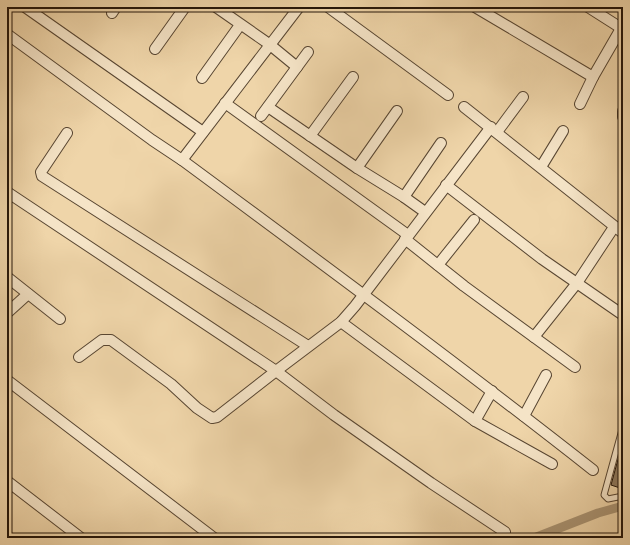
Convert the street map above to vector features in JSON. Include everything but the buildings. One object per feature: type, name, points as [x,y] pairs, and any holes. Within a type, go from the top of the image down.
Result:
[{"type":"street","points":[[25,7],[203,132]]},
{"type":"street","points":[[155,49],[185,7]]},
{"type":"street","points":[[216,7],[269,44],[297,67]]},
{"type":"street","points":[[182,160],[269,44],[299,7]]},
{"type":"street","points":[[328,7],[448,95]]},
{"type":"street","points":[[475,7],[593,77]]},
{"type":"street","points":[[580,104],[593,77],[622,27],[588,7]]},
{"type":"street","points":[[202,78],[240,25]]},
{"type":"street","points":[[7,34],[145,135],[182,160],[363,294],[492,391],[593,470]]},
{"type":"street","points":[[261,116],[308,52]]},
{"type":"street","points":[[310,136],[353,77]]},
{"type":"street","points":[[78,358],[102,340],[111,340],[171,384],[197,408],[212,418],[217,417],[340,322],[355,306],[446,185],[523,96]]},
{"type":"street","points":[[225,103],[406,237],[464,286],[575,367]]},
{"type":"street","points":[[268,107],[357,168],[426,212]]},
{"type":"street","points":[[464,107],[623,233]]},
{"type":"street","points":[[357,168],[397,111]]},
{"type":"street","points":[[623,111],[623,117]]},
{"type":"street","points":[[541,167],[564,131]]},
{"type":"street","points":[[67,133],[41,172],[42,176],[308,346]]},
{"type":"street","points":[[404,197],[441,143]]},
{"type":"street","points":[[446,185],[542,259],[623,315]]},
{"type":"street","points":[[7,192],[276,371],[431,483],[505,532]]},
{"type":"street","points":[[438,265],[474,220]]},
{"type":"street","points":[[534,337],[577,283],[614,227]]},
{"type":"street","points":[[7,277],[60,319]]},
{"type":"street","points":[[7,313],[28,294]]},
{"type":"street","points":[[340,322],[475,421],[552,464]]},
{"type":"street","points":[[524,416],[546,375]]},
{"type":"street","points":[[7,380],[214,538]]},
{"type":"street","points":[[475,421],[492,391]]},
{"type":"street","points":[[7,481],[81,538]]},
{"type":"lane","points":[[623,426],[604,495],[608,499],[623,496]]},
{"type":"waterway","points":[[534,538],[598,513],[623,506]]}]
